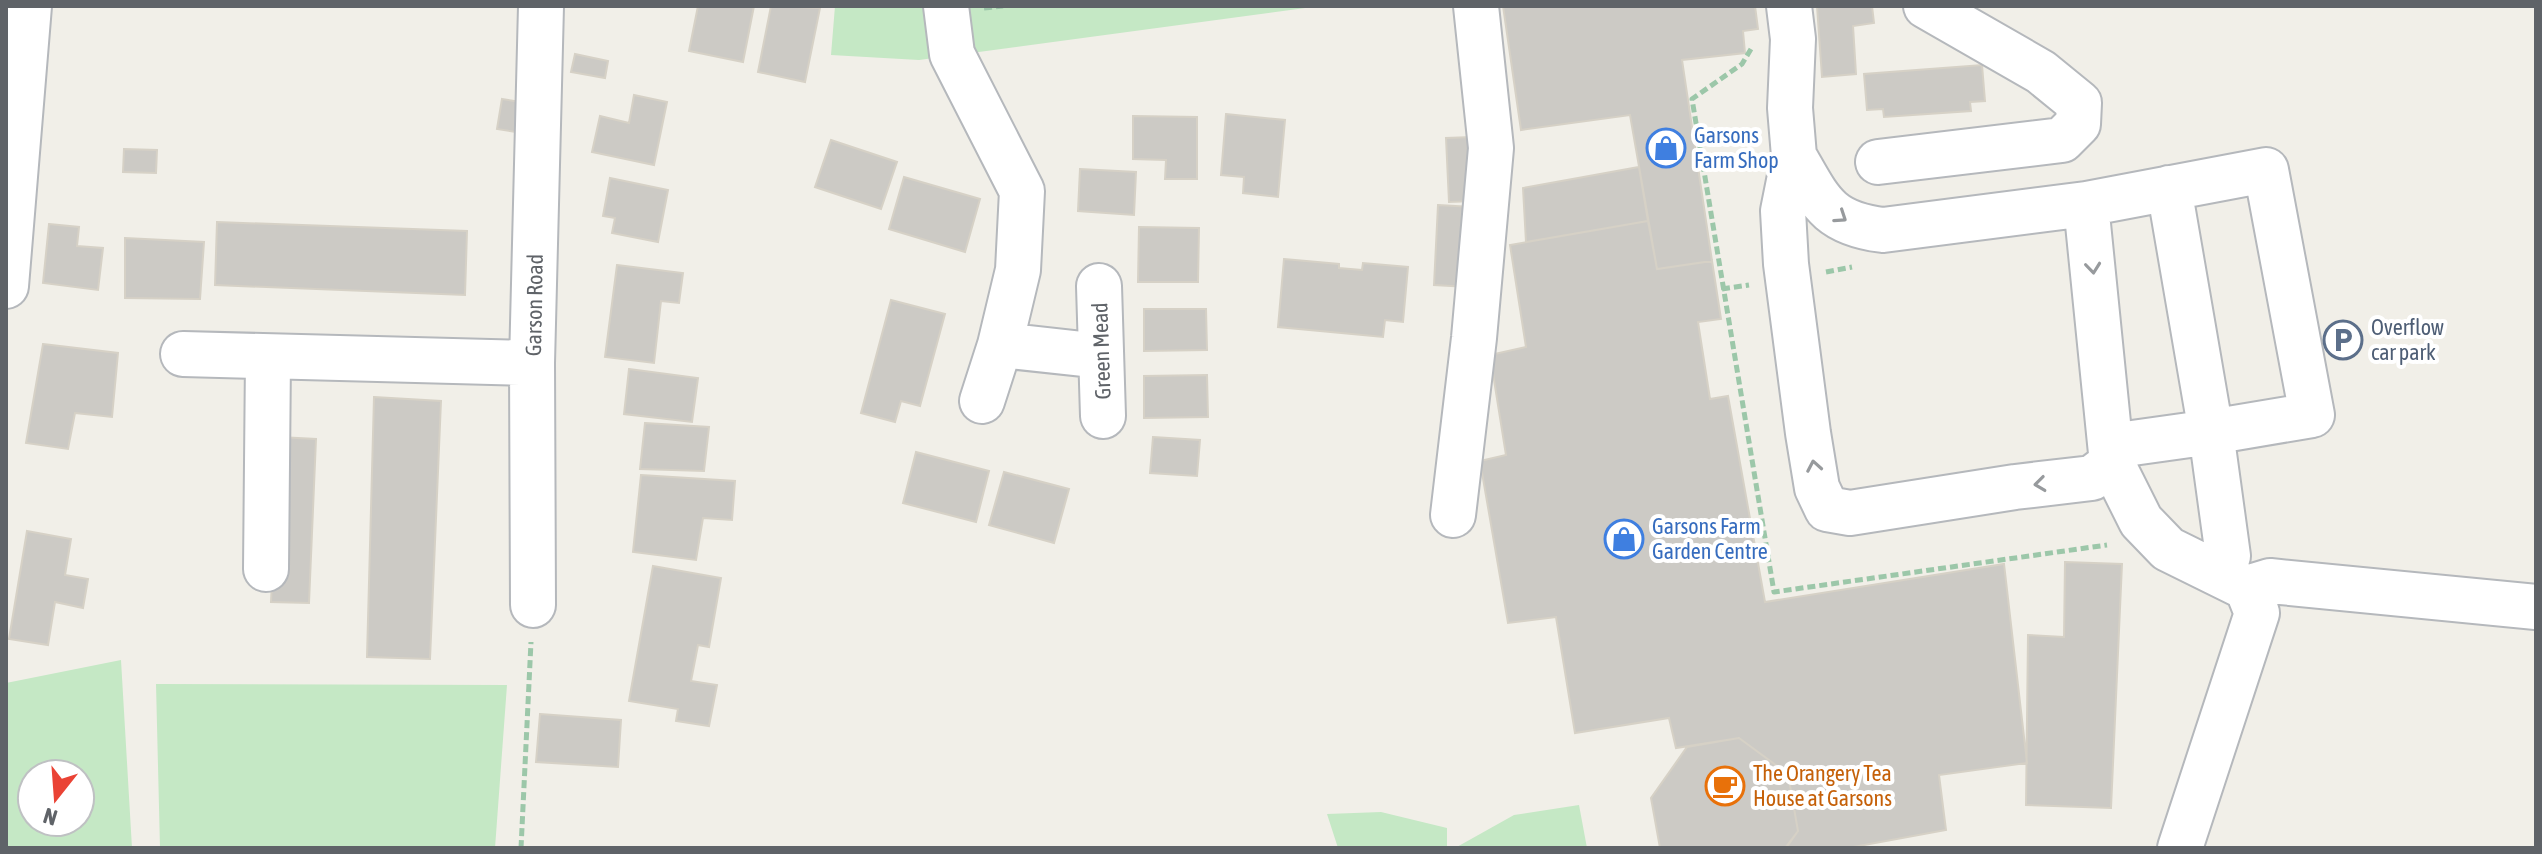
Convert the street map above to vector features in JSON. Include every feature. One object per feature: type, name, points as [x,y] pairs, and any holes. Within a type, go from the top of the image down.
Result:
[{"type":"street","points":[[7,267],[29,6]]},
{"type":"street","name":"Garson Road","points":[[533,605],[532,363],[541,6]]},
{"type":"street","points":[[946,6],[952,54],[1022,191],[1018,270],[1000,345],[982,401]]},
{"type":"street","points":[[1453,515],[1474,338],[1491,148],[1476,6]]},
{"type":"street","points":[[1789,6],[1793,39],[1790,108],[1794,156],[1783,211],[1786,264],[1810,447],[1817,488],[1827,509],[1850,513],[2092,478],[2112,454],[2211,432],[2312,415],[2266,170],[2086,204],[1883,230],[1857,227],[1835,216],[1815,193],[1794,156]]},
{"type":"street","points":[[1878,162],[2062,140],[2078,124],[2079,103],[2041,72],[1926,6]]},
{"type":"street","points":[[2169,188],[2211,432],[2228,556],[2234,582],[2257,613],[2180,848]]},
{"type":"street","points":[[2086,204],[2112,454],[2141,521],[2168,549],[2234,582],[2270,581],[2536,607]]},
{"type":"street","name":"Green Mead","points":[[1099,286],[1103,416]]},
{"type":"street","points":[[1000,345],[1101,356]]},
{"type":"street","points":[[183,354],[532,363]]},
{"type":"street","points":[[266,569],[268,358]]},
{"type":"path","points":[[521,848],[533,605]]},
{"type":"green space","points":[[835,6],[1320,6],[919,60],[831,55]]},
{"type":"green space","points":[[121,660],[132,848],[6,848],[6,683]]},
{"type":"green space","points":[[156,684],[507,685],[495,848],[160,848]]},
{"type":"green space","points":[[1579,805],[1587,848],[1455,848],[1514,815]]},
{"type":"green space","points":[[1381,812],[1447,828],[1447,848],[1338,848],[1327,814]]},
{"type":"building","points":[[698,6],[754,6],[743,62],[689,51]]},
{"type":"building","points":[[771,6],[820,8],[805,82],[758,72]]},
{"type":"building","name":"Garsons Farm Shop","points":[[1503,6],[1755,6],[1758,29],[1743,31],[1745,53],[1682,60],[1712,261],[1657,269],[1630,115],[1521,130]]},
{"type":"building","points":[[1817,6],[1872,6],[1874,23],[1853,26],[1856,74],[1822,77]]},
{"type":"building","points":[[575,54],[608,61],[605,78],[571,72]]},
{"type":"building","points":[[1982,65],[1985,101],[1970,102],[1971,111],[1884,117],[1883,109],[1867,110],[1864,74]]},
{"type":"building","points":[[634,95],[667,102],[654,165],[592,152],[600,116],[629,123]]},
{"type":"building","points":[[502,99],[534,104],[529,134],[497,129]]},
{"type":"building","points":[[1226,114],[1285,120],[1278,197],[1243,193],[1244,177],[1221,175]]},
{"type":"building","points":[[1133,116],[1197,117],[1197,179],[1165,179],[1166,160],[1133,159]]},
{"type":"building","points":[[1472,137],[1474,201],[1449,202],[1446,138]]},
{"type":"building","points":[[831,140],[897,162],[881,209],[815,187]]},
{"type":"building","points":[[124,149],[157,150],[156,173],[123,172]]},
{"type":"building","points":[[1639,167],[1648,221],[1526,242],[1523,188]]},
{"type":"building","points":[[1080,169],[1136,172],[1134,215],[1078,211]]},
{"type":"building","points":[[904,177],[980,199],[965,252],[889,229]]},
{"type":"building","points":[[610,178],[668,190],[658,242],[612,233],[615,218],[603,216]]},
{"type":"building","points":[[1438,205],[1472,207],[1468,287],[1434,285]]},
{"type":"building","name":"Garsons Farm Garden Centre","points":[[1648,221],[1657,269],[1712,261],[1721,319],[1698,322],[1710,399],[1728,396],[1765,602],[2004,564],[2027,763],[1939,775],[1946,830],[1848,848],[1788,848],[1798,831],[1788,774],[1739,738],[1676,748],[1669,718],[1575,733],[1556,617],[1508,623],[1480,461],[1506,455],[1490,355],[1526,347],[1510,245]]},
{"type":"building","points":[[217,222],[467,231],[465,295],[215,285]]},
{"type":"building","points":[[49,224],[79,227],[77,246],[103,248],[98,290],[43,283]]},
{"type":"building","points":[[1139,227],[1199,228],[1198,282],[1138,282]]},
{"type":"building","points":[[125,238],[204,242],[200,299],[125,298]]},
{"type":"building","points":[[1284,259],[1339,264],[1339,268],[1362,270],[1363,263],[1408,267],[1403,322],[1385,320],[1383,337],[1278,327]]},
{"type":"building","points":[[617,265],[683,273],[679,303],[661,301],[654,363],[605,357]]},
{"type":"building","points":[[891,300],[945,314],[920,406],[901,401],[895,422],[861,413]]},
{"type":"building","points":[[1144,309],[1206,309],[1207,350],[1144,351]]},
{"type":"building","points":[[43,344],[118,353],[112,417],[75,413],[68,449],[26,443]]},
{"type":"building","points":[[629,369],[698,378],[692,422],[624,414]]},
{"type":"building","points":[[1207,375],[1208,417],[1144,418],[1144,376]]},
{"type":"building","points":[[374,397],[441,401],[430,659],[367,657]]},
{"type":"building","points":[[645,423],[709,427],[704,471],[640,469]]},
{"type":"building","points":[[279,437],[316,439],[309,603],[271,602]]},
{"type":"building","points":[[1153,437],[1200,440],[1197,476],[1150,473]]},
{"type":"building","points":[[916,452],[989,471],[976,522],[903,503]]},
{"type":"building","points":[[1004,472],[1069,489],[1054,543],[989,525]]},
{"type":"building","points":[[641,475],[735,481],[732,520],[703,518],[696,560],[633,552]]},
{"type":"building","points":[[27,531],[71,539],[65,575],[88,579],[83,608],[55,602],[48,645],[9,639]]},
{"type":"building","points":[[2065,562],[2122,564],[2111,808],[2026,805],[2028,635],[2064,637]]},
{"type":"building","points":[[653,566],[721,578],[709,647],[698,645],[691,681],[717,685],[709,726],[676,721],[678,709],[629,701]]},
{"type":"building","points":[[540,714],[621,720],[618,767],[536,762]]},
{"type":"building","name":"The Orangery Tea House at Garsons","points":[[1739,738],[1788,774],[1798,831],[1786,848],[1660,848],[1651,798],[1687,747]]},
{"type":"place","name":"Garsons Farm Shop","points":[[1666,148]]},
{"type":"place","name":"Overflow car park","points":[[2343,340]]},
{"type":"place","name":"Garsons Farm Garden Centre","points":[[1624,539]]},
{"type":"place","name":"The Orangery Tea House at Garsons","points":[[1725,786]]}]
